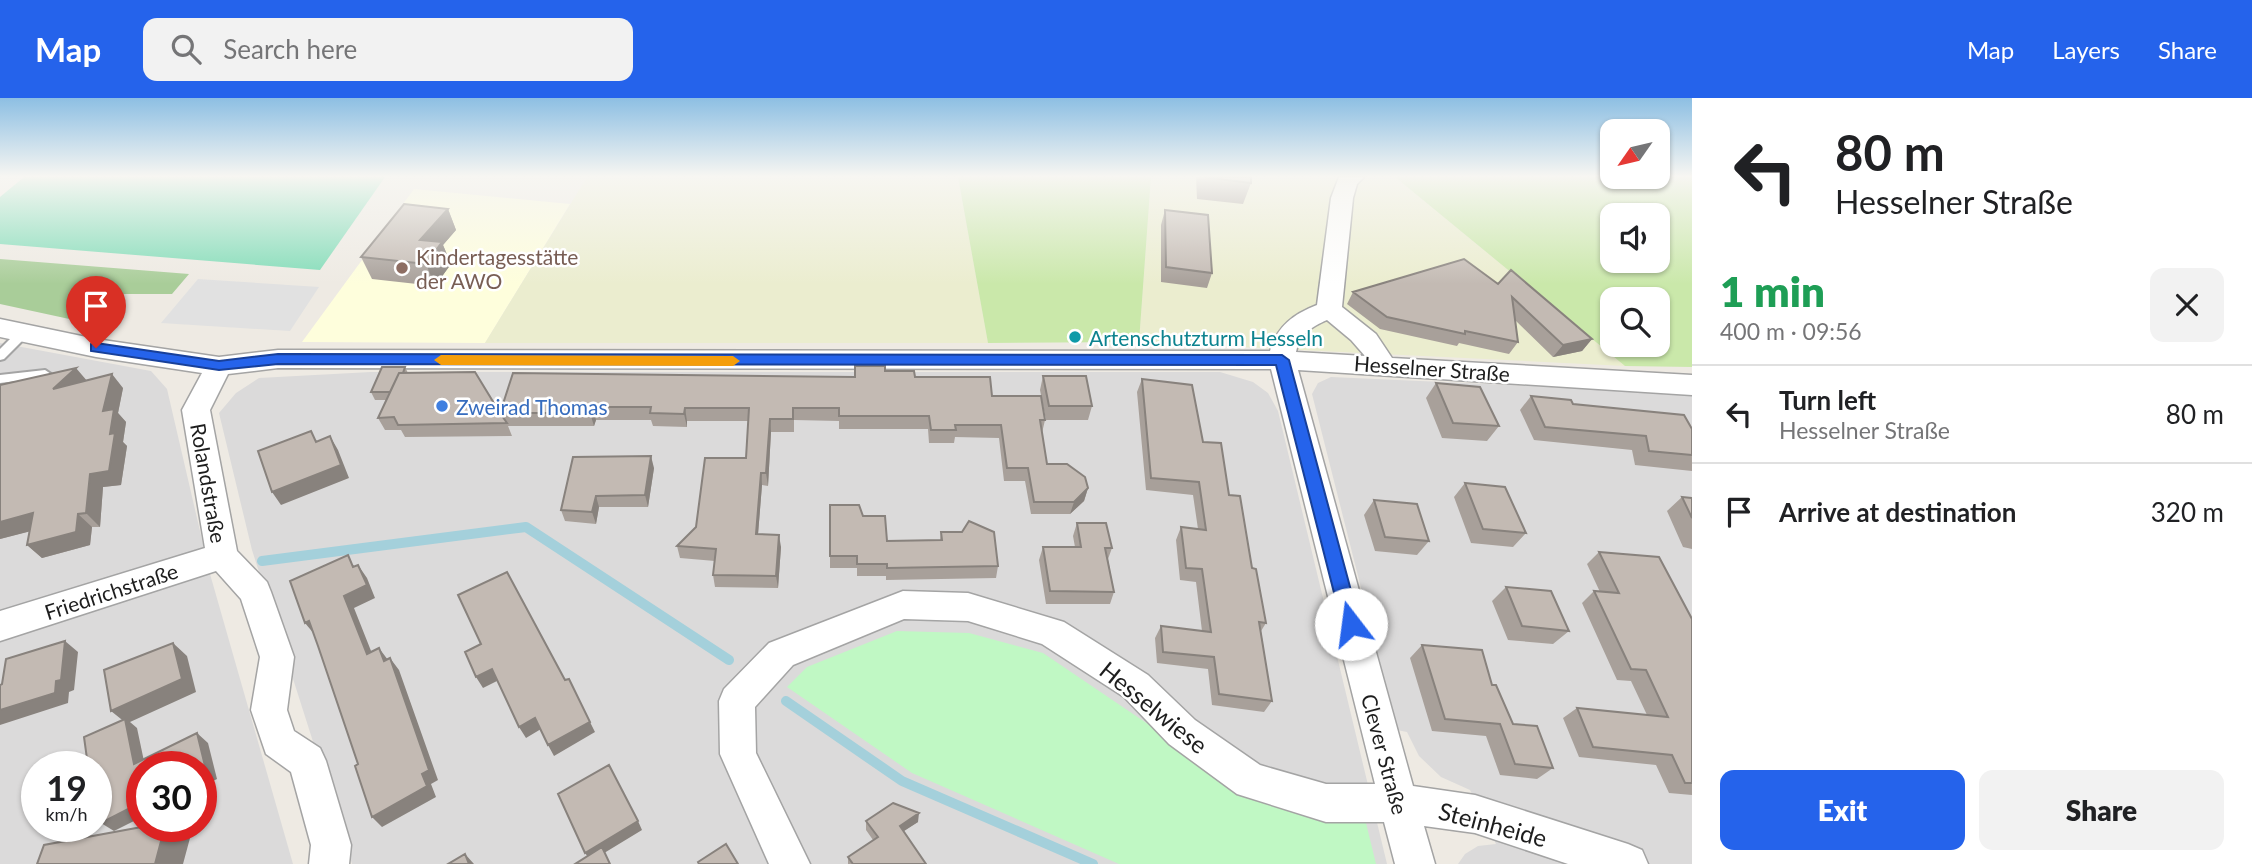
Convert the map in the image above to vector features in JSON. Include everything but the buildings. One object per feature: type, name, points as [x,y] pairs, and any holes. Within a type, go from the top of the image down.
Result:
[{"type":"street","points":[[1329,310],[1340,213]]},
{"type":"street","points":[[1282,360],[1285,340],[1302,321],[1329,310]]},
{"type":"street","points":[[1329,310],[1354,327],[1379,356],[1382,364]]},
{"type":"street","name":"Hesselner Straße","points":[[11,330],[96,348],[219,366],[278,359],[1282,360],[1692,385]]},
{"type":"street","name":"Clever Straße","points":[[1282,360],[1415,864]]},
{"type":"street","name":"Rolandstraße","points":[[219,366],[196,410],[222,556],[255,592],[277,657],[269,710],[279,741],[307,761],[331,845],[329,864]]},
{"type":"street","name":"Friedrichstraße","points":[[0,626],[222,556]]},
{"type":"street","name":"Hesselwiese","points":[[790,864],[738,754],[737,701],[781,654],[903,605],[968,607],[1052,632],[1136,686],[1182,732],[1250,781],[1326,803],[1398,803]]},
{"type":"street","name":"Steinheide","points":[[1398,803],[1475,814],[1628,864]]},
{"type":"lane","points":[[0,356],[11,330]]},
{"type":"lane","points":[[0,379],[45,374]]},
{"type":"shaded area","points":[[397,213],[565,213],[485,343],[302,342]]},
{"type":"shaded area","points":[[565,213],[964,213],[988,343],[485,343]]},
{"type":"shaded area","points":[[1148,213],[1439,213],[1600,345],[1600,357],[1614,357],[1625,366],[1139,342]]},
{"type":"shaded area","points":[[198,279],[319,287],[290,331],[161,323]]},
{"type":"shaded area","points":[[0,343],[151,371],[167,389],[210,574],[293,864],[0,864]]},
{"type":"shaded area","points":[[371,372],[1220,372],[1253,382],[1268,393],[1278,411],[1387,864],[352,864],[252,550],[219,413],[236,393],[259,378]]},
{"type":"shaded area","points":[[1331,377],[1692,393],[1692,864],[1458,864],[1465,854],[1478,846],[1496,844],[1470,790],[1441,777],[1419,756],[1407,732],[1397,730],[1312,394],[1318,383]]},
{"type":"green space","points":[[0,213],[360,213],[320,270],[0,244]]},
{"type":"green space","points":[[964,213],[1148,213],[1139,342],[988,343]]},
{"type":"green space","points":[[1439,213],[1600,213],[1600,273],[1670,273],[1670,213],[1692,213],[1692,367],[1625,366],[1614,357],[1670,357],[1670,287],[1600,287],[1600,345]]},
{"type":"green space","points":[[0,259],[189,274],[172,294],[118,294],[74,320],[0,304]]},
{"type":"green space","points":[[897,631],[969,633],[1043,653],[1170,739],[1285,803],[1366,823],[1376,864],[1119,864],[912,773],[787,687],[807,667]]},
{"type":"waterway","points":[[262,561],[526,527],[729,660]]},
{"type":"waterway","points":[[786,701],[902,781],[1093,864]]},
{"type":"slow traffic","points":[[441,360],[733,361]]},
{"type":"place","name":"Kindertagesstätte der AWO","points":[[402,268]]},
{"type":"place","name":"Artenschutzturm Hesseln","points":[[1075,337]]},
{"type":"place","name":"Zweirad Thomas","points":[[442,406]]},
{"type":"route","points":[[96,348],[219,366],[278,359],[977,362],[1282,360],[1351,624]]}]
